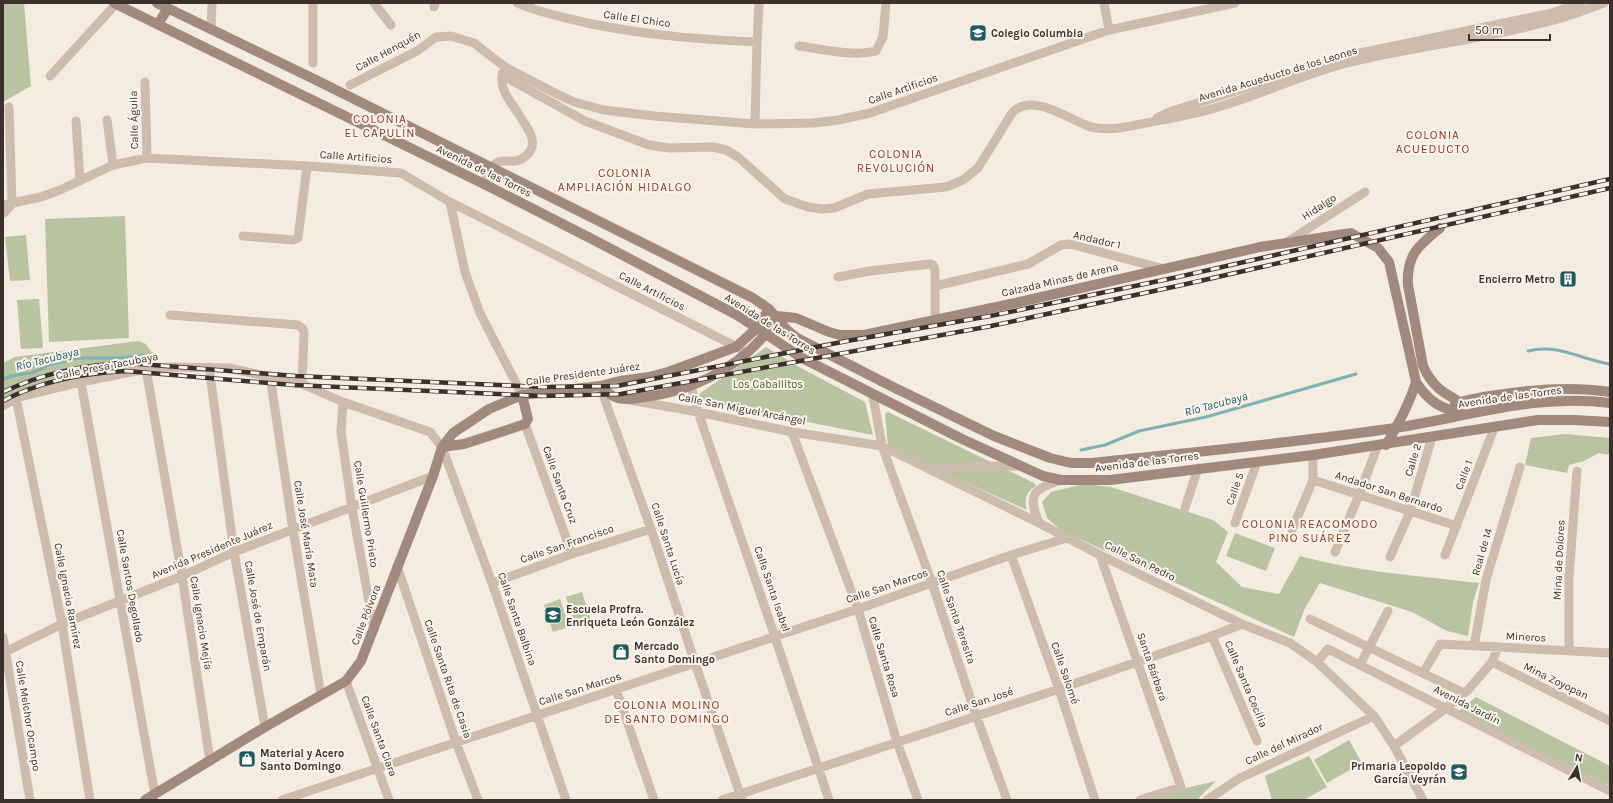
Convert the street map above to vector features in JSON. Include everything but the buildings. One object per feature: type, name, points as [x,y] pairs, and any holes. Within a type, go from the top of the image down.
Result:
[{"type":"street","name":"Avenida de las Torres","points":[[115,3],[484,184],[737,315],[802,358],[873,396],[1044,476],[1061,480],[1110,480],[1313,455],[1538,420],[1610,422]]},
{"type":"street","points":[[50,76],[115,3]]},
{"type":"street","name":"Avenida de las Torres","points":[[157,3],[715,278],[753,298],[769,309],[788,331],[797,338],[994,436],[1050,458],[1071,463],[1092,463],[1292,442],[1397,428],[1438,421],[1465,414],[1544,402],[1571,400],[1610,403]]},
{"type":"street","points":[[211,29],[212,3]]},
{"type":"street","points":[[313,3],[313,63]]},
{"type":"street","points":[[374,3],[391,26]]},
{"type":"street","name":"Calle El Chico","points":[[517,3],[529,9],[589,24],[649,34],[700,39],[757,42]]},
{"type":"street","points":[[755,124],[759,3]]},
{"type":"street","points":[[799,46],[844,52],[868,53],[876,51],[883,37],[886,3]]},
{"type":"street","points":[[1104,3],[1109,30]]},
{"type":"street","name":"Calle Artificios","points":[[504,71],[525,78],[574,102],[604,110],[662,117],[755,124],[814,123],[838,120],[870,113],[1109,30],[1232,3]]},
{"type":"street","name":"Avenida Acueducto de los Leones","points":[[1146,123],[1169,112],[1346,56],[1552,13],[1581,3]]},
{"type":"street","name":"Avenida Acueducto de los Leones","points":[[436,37],[451,36],[470,41],[479,46],[504,71],[584,120],[649,145],[669,148],[713,147],[726,150],[738,157],[785,199],[808,208],[822,209],[834,208],[868,194],[946,187],[963,180],[978,168],[1012,112],[1019,106],[1029,104],[1042,106],[1092,127],[1114,128],[1146,123],[1182,116],[1232,103],[1352,62],[1515,30],[1554,20],[1604,3]]},
{"type":"street","points":[[158,24],[168,8]]},
{"type":"street","name":"Calle Henquén","points":[[350,85],[417,51],[436,37]]},
{"type":"street","points":[[484,184],[492,168],[497,162],[512,162],[522,159],[529,153],[533,143],[530,132],[505,93],[503,87],[504,71]]},
{"type":"street","name":"Calle Águila","points":[[146,82],[147,158]]},
{"type":"street","points":[[3,214],[7,205],[8,107]]},
{"type":"street","points":[[107,120],[113,165]]},
{"type":"street","points":[[76,121],[80,181]]},
{"type":"street","name":"Calle Artificios","points":[[7,205],[41,197],[80,181],[113,165],[147,158],[306,166],[401,173],[450,202],[748,352]]},
{"type":"street","points":[[243,236],[293,240],[298,238],[306,166]]},
{"type":"street","name":"Hidalgo","points":[[1287,242],[1365,192]]},
{"type":"street","points":[[442,447],[464,444],[525,424],[528,419],[522,395],[480,313],[465,272],[450,202]]},
{"type":"street","points":[[1440,228],[1420,244],[1415,251],[1408,269],[1408,285],[1424,366],[1428,376],[1435,386],[1460,402]]},
{"type":"street","name":"Calzada Minas de Arena","points":[[776,316],[796,318],[829,332],[852,336],[864,335],[1164,269],[1260,246],[1351,233],[1378,248],[1388,262],[1416,382]]},
{"type":"street","name":"Andador 1","points":[[935,286],[1028,264],[1061,245],[1070,244],[1164,269]]},
{"type":"street","points":[[838,277],[926,263],[934,267],[935,320]]},
{"type":"street","name":"Calle Presidente Juárez","points":[[626,400],[662,395],[710,379],[748,352],[761,331],[769,309]]},
{"type":"street","points":[[170,315],[298,325],[304,333],[302,384]]},
{"type":"street","name":"Calle Presidente Juárez","points":[[442,447],[453,433],[467,422],[489,409],[522,395],[600,386],[620,380],[649,377],[668,372],[736,347],[761,331],[776,316]]},
{"type":"street","name":"Calle Presa Tacubaya","points":[[3,406],[16,398],[81,382],[146,369],[170,367],[229,368],[302,384],[343,402],[430,432],[442,447]]},
{"type":"street","name":"Calle José de Emparán","points":[[209,367],[234,552],[265,727]]},
{"type":"street","name":"Calle Ignacio Mejía","points":[[146,369],[182,576],[210,761]]},
{"type":"street","name":"Calle José María Mata","points":[[270,376],[293,530],[321,695]]},
{"type":"street","name":"Calle Santos Degollado","points":[[81,382],[155,795]]},
{"type":"street","points":[[1416,382],[1425,395],[1446,409],[1465,414]]},
{"type":"street","points":[[1334,552],[1382,445],[1397,428],[1412,396],[1416,382]]},
{"type":"street","name":"Calle San Miguel Arcángel","points":[[600,386],[617,398],[626,400],[698,412],[792,432],[882,446]]},
{"type":"street","name":"Calle Santa Lucía","points":[[600,386],[651,529],[741,797]]},
{"type":"street","name":"Calle Santa Isabel","points":[[691,386],[698,412],[775,636],[829,800]]},
{"type":"street","name":"Avenida de las Torres","points":[[1432,437],[1438,421],[1446,409],[1460,402],[1551,388],[1576,388],[1610,392]]},
{"type":"street","name":"Calle Santa Teresita","points":[[873,396],[882,446],[932,583],[976,715],[1007,800]]},
{"type":"street","name":"Calle Ignacio Ramírez","points":[[16,398],[62,624],[90,800]]},
{"type":"street","name":"Calle Guillermo Prieto","points":[[343,402],[341,432],[352,508],[374,629]]},
{"type":"street","name":"Calle Santa Cruz","points":[[525,424],[572,554]]},
{"type":"street","name":"Calle 1","points":[[1445,555],[1495,426]]},
{"type":"street","name":"Calle Santa Rosa","points":[[792,432],[858,609],[897,742],[918,800]]},
{"type":"street","name":"Calle 2","points":[[1390,557],[1410,512],[1432,437]]},
{"type":"street","name":"Calle San Pedro","points":[[882,446],[1242,624],[1290,643],[1317,662],[1374,716],[1394,746],[1423,800]]},
{"type":"street","name":"Calle Pólvora","points":[[145,800],[265,727],[346,681],[360,661],[374,629],[397,566],[433,476],[442,447]]},
{"type":"street","name":"Calle Santa Balbina","points":[[442,447],[492,584],[566,800]]},
{"type":"street","points":[[1292,530],[1313,480],[1313,455]]},
{"type":"street","name":"Calle 5","points":[[1235,523],[1257,462]]},
{"type":"street","points":[[929,470],[973,466],[1020,466]]},
{"type":"street","name":"Real de 14","points":[[1474,646],[1486,580],[1520,467]]},
{"type":"street","points":[[1185,508],[1198,468]]},
{"type":"street","name":"Mina de Dolores","points":[[1568,651],[1569,577],[1577,471]]},
{"type":"street","name":"Avenida Presidente Juárez","points":[[4,653],[62,624],[182,576],[234,552],[433,476]]},
{"type":"street","points":[[1038,523],[1032,503],[1034,494],[1046,486],[1061,480]]},
{"type":"street","name":"Andador San Bernardo","points":[[1313,480],[1457,526]]},
{"type":"street","name":"Calle San Francisco","points":[[492,584],[572,554],[651,529]]},
{"type":"street","name":"Calle San Marcos","points":[[282,800],[300,797],[378,768],[858,609],[1011,555],[1067,538]]},
{"type":"street","name":"Calle Salomé","points":[[1011,555],[1095,800]]},
{"type":"street","name":"Santa Bárbara","points":[[1100,555],[1181,787],[1140,800]]},
{"type":"street","name":"Calle Santa Rita de Casia","points":[[397,566],[456,742],[478,800]]},
{"type":"street","points":[[1360,665],[1388,611]]},
{"type":"street","name":"Avenida Jardín","points":[[1310,619],[1464,693]]},
{"type":"street","name":"Calle San José","points":[[722,800],[741,797],[818,768],[1058,689],[1212,636],[1242,624]]},
{"type":"street","name":"Calle Melchor Ocampo","points":[[3,636],[4,653],[30,800]]},
{"type":"street","name":"Calle Santa Cecilia","points":[[1212,636],[1257,741]]},
{"type":"street","name":"Mineros","points":[[1423,673],[1440,644],[1610,653]]},
{"type":"street","points":[[1394,746],[1464,693],[1492,662],[1498,647]]},
{"type":"street","name":"Avenida Jardín","points":[[1317,662],[1328,649],[1610,791]]},
{"type":"street","name":"Mina Zoyopan","points":[[1492,662],[1607,718]]},
{"type":"street","name":"Calle Santa Clara","points":[[346,681],[389,800]]},
{"type":"street","points":[[616,689],[654,800]]},
{"type":"street","name":"Calle del Mirador","points":[[1207,800],[1240,778],[1374,716]]},
{"type":"green space","points":[[3,3],[24,3],[31,86],[3,102]]},
{"type":"green space","points":[[125,216],[129,338],[49,342],[45,219]]},
{"type":"green space","points":[[26,235],[30,280],[10,281],[5,237]]},
{"type":"green space","points":[[39,299],[43,348],[21,349],[17,300]]},
{"type":"green space","points":[[138,341],[146,344],[152,353],[154,364],[3,403],[3,363],[15,357]]},
{"type":"green space","name":"Los Caballitos","points":[[766,347],[799,367],[865,402],[873,435],[702,401],[699,394]]},
{"type":"green space","points":[[888,412],[1034,483],[1036,486],[1028,493],[1026,499],[1027,510],[888,447],[885,414]]},
{"type":"green space","points":[[1565,434],[1610,438],[1610,455],[1599,453],[1584,461],[1569,465],[1567,473],[1525,465],[1531,438]]},
{"type":"green space","points":[[1084,484],[1111,487],[1213,520],[1228,532],[1216,562],[1242,587],[1279,594],[1300,556],[1367,570],[1479,583],[1473,602],[1468,636],[1447,631],[1412,612],[1320,583],[1305,608],[1294,637],[1062,531],[1047,518],[1042,502],[1051,492]]},
{"type":"green space","points":[[1235,533],[1275,548],[1266,571],[1226,556]]},
{"type":"green space","points":[[582,592],[591,620],[575,625],[566,597]]},
{"type":"green space","points":[[560,599],[569,627],[553,632],[544,605]]},
{"type":"green space","points":[[1476,697],[1610,766],[1610,786],[1459,711]]},
{"type":"green space","points":[[1349,740],[1362,763],[1327,783],[1314,760]]},
{"type":"green space","points":[[1309,756],[1327,787],[1304,800],[1272,800],[1265,776]]},
{"type":"green space","points":[[1216,781],[1197,800],[1150,800],[1177,790]]},
{"type":"waterway","name":"Río Tacubaya","points":[[1528,351],[1549,349],[1610,364]]},
{"type":"waterway","name":"Río Tacubaya","points":[[3,379],[16,375],[32,373],[51,364],[78,358],[123,358],[143,355]]},
{"type":"waterway","name":"Río Tacubaya","points":[[1081,450],[1105,445],[1139,431],[1206,417],[1356,374]]},
{"type":"railway","points":[[3,392],[18,385],[64,371],[127,363],[296,376],[543,387],[617,386],[847,341],[990,316],[1178,277],[1610,179]]},
{"type":"railway","points":[[3,401],[32,388],[63,379],[126,371],[293,385],[542,396],[621,394],[991,326],[1182,285],[1610,188]]},
{"type":"place","name":"Colegio Columbia","points":[[978,33]]},
{"type":"place","name":"Encierro Metro","points":[[1568,279]]},
{"type":"place","name":"Escuela Profra. Enriqueta León González","points":[[553,615]]},
{"type":"place","name":"Mercado Santo Domingo","points":[[621,652]]},
{"type":"place","name":"Material y Acero Santo Domingo","points":[[247,759]]},
{"type":"place","name":"Primaria Leopoldo García Veyrán","points":[[1459,772]]},
{"type":"district","name":"COLONIA EL CAPULÍN","points":[[380,126]]},
{"type":"district","name":"COLONIA ACUEDUCTO","points":[[1433,142]]},
{"type":"district","name":"COLONIA REVOLUCIÓN","points":[[896,161]]},
{"type":"district","name":"COLONIA AMPLIACIÓN HIDALGO","points":[[625,180]]},
{"type":"district","name":"COLONIA REACOMODO PINO SUÁREZ","points":[[1310,531]]},
{"type":"district","name":"COLONIA MOLINO DE SANTO DOMINGO","points":[[667,712]]}]
